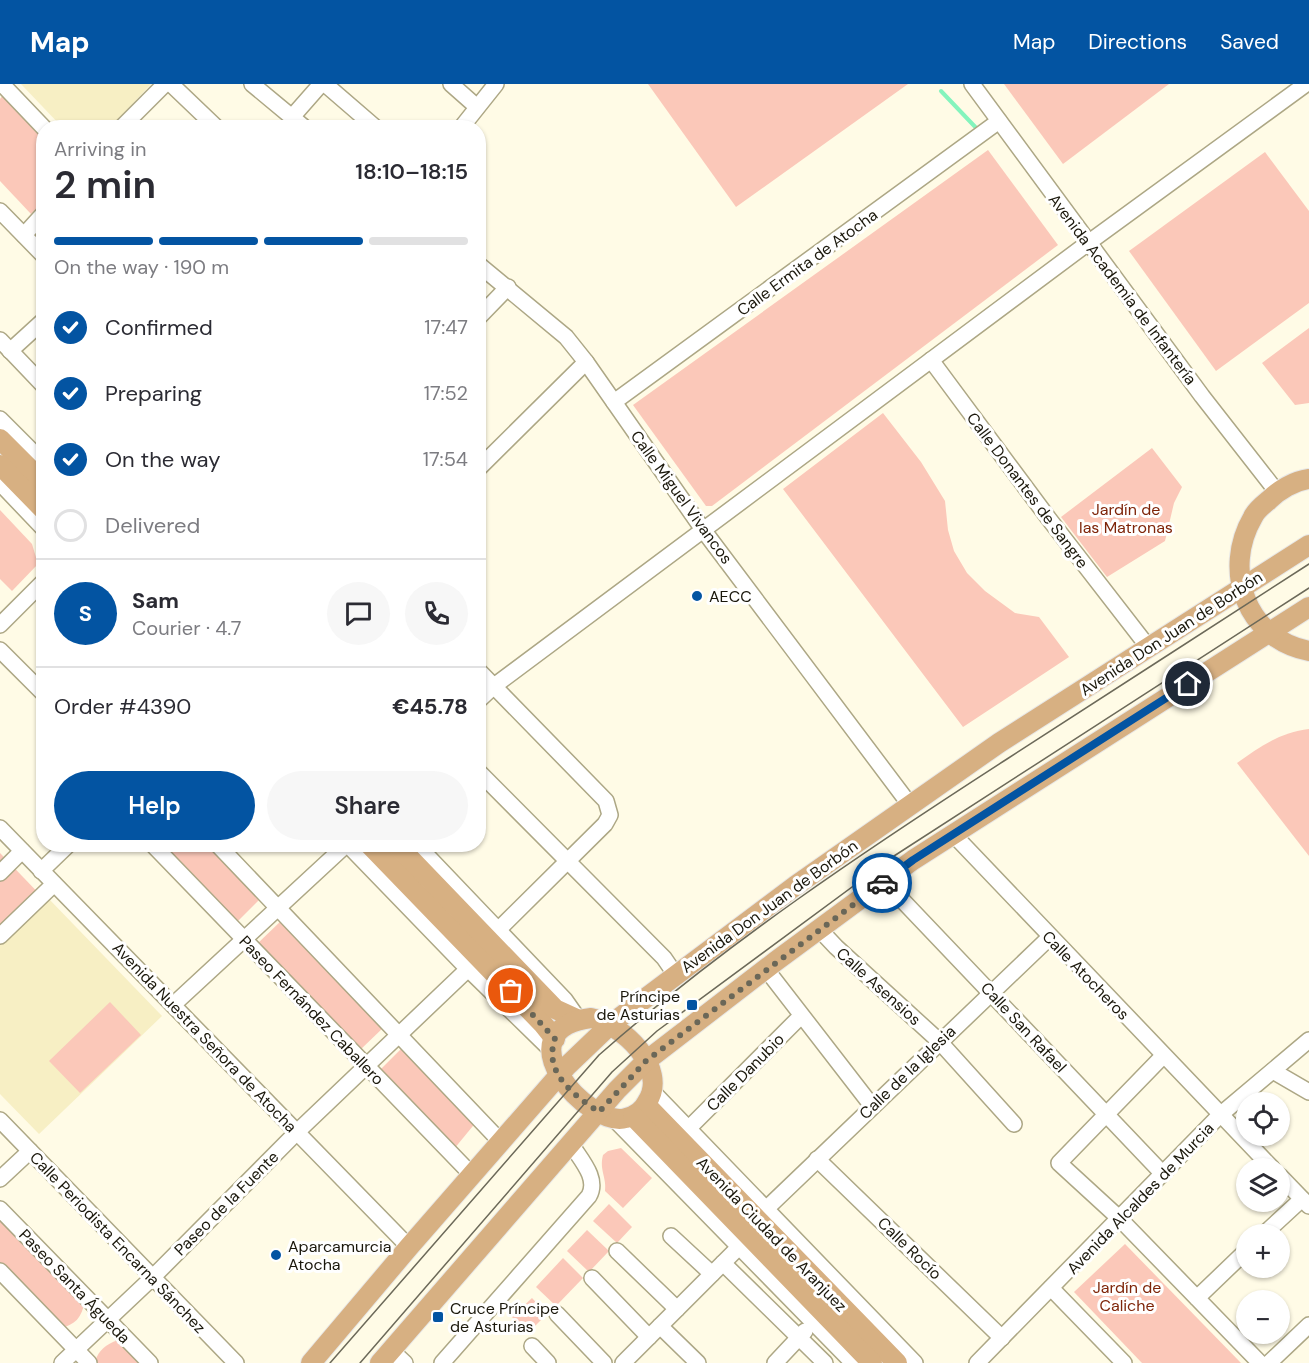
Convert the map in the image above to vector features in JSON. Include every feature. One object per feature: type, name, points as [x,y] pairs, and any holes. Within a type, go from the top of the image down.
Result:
[{"type":"main road","points":[[0,439],[36,475]]},
{"type":"main road","points":[[0,465],[36,502]]},
{"type":"main road","points":[[1309,479],[1277,492],[1253,515],[1240,545],[1239,579],[1252,613],[1270,633],[1296,649],[1309,651]]},
{"type":"main road","name":"Avenida Don Juan de Borbón","points":[[311,1363],[409,1246],[579,1053],[611,1024],[795,886],[999,743],[1309,546]]},
{"type":"main road","points":[[629,1108],[646,1061],[884,881],[953,834],[1309,607]]},
{"type":"main road","points":[[377,852],[543,1024],[553,1045],[553,1064],[559,1076],[580,1099],[629,1108]]},
{"type":"main road","points":[[404,852],[555,1009],[579,1020]]},
{"type":"main road","points":[[392,1359],[571,1144],[629,1108],[650,1069],[631,1041],[611,1024],[591,1018],[569,1023],[561,1029],[553,1045]]},
{"type":"main road","name":"Avenida Ciudad de Aranjuez","points":[[629,1108],[872,1363]]},
{"type":"main road","name":"Avenida Ciudad de Aranjuez","points":[[629,1108],[897,1363]]},
{"type":"street","points":[[2,84],[36,120]]},
{"type":"street","points":[[133,120],[165,84]]},
{"type":"street","points":[[171,84],[209,120]]},
{"type":"street","points":[[252,84],[296,120]]},
{"type":"street","points":[[292,117],[323,84],[366,120]]},
{"type":"street","points":[[451,84],[477,107]]},
{"type":"street","points":[[467,120],[496,84]]},
{"type":"street","name":"Avenida Academia de Infantería","points":[[972,84],[1202,396],[1277,492]]},
{"type":"street","points":[[486,694],[1088,243],[1306,84]]},
{"type":"street","name":"Calle Ermita de Atocha","points":[[614,402],[999,122]]},
{"type":"street","points":[[0,211],[36,248]]},
{"type":"street","points":[[24,235],[36,222]]},
{"type":"street","name":"Calle Miguel Vivancos","points":[[486,270],[566,337],[586,362],[704,531],[910,805]]},
{"type":"street","points":[[486,310],[508,287]]},
{"type":"street","points":[[36,328],[5,346],[36,378]]},
{"type":"street","name":"Calle Donantes de Sangre","points":[[931,360],[1049,519],[1149,648]]},
{"type":"street","points":[[486,461],[586,362]]},
{"type":"street","points":[[0,419],[36,456]]},
{"type":"street","points":[[0,483],[36,521]]},
{"type":"street","points":[[0,625],[36,589]]},
{"type":"street","points":[[0,650],[36,686]]},
{"type":"street","points":[[486,678],[606,801],[610,815],[605,824],[498,930]]},
{"type":"street","points":[[486,779],[664,958],[675,974]]},
{"type":"street","name":"Avenida Nuestra Señora de Atocha","points":[[0,828],[409,1246]]},
{"type":"street","name":"Calle Atocheros","points":[[953,834],[1262,1158]]},
{"type":"street","points":[[0,873],[22,851]]},
{"type":"street","points":[[42,871],[61,852]]},
{"type":"street","name":"Paseo Fernández Caballero","points":[[160,852],[472,1175]]},
{"type":"street","points":[[225,852],[501,1142]]},
{"type":"street","points":[[173,1005],[338,852]]},
{"type":"street","points":[[355,852],[468,969],[553,1045]]},
{"type":"street","points":[[424,852],[566,1000],[579,1020]]},
{"type":"street","name":"Calle San Rafael","points":[[884,881],[1164,1174]]},
{"type":"street","points":[[0,936],[54,884]]},
{"type":"street","name":"Calle Asensios","points":[[819,929],[939,1041],[1014,1124]]},
{"type":"street","name":"Calle de la Iglesia","points":[[766,1209],[1050,937]]},
{"type":"street","name":"Paseo de la Fuente","points":[[62,1363],[152,1278],[297,1132],[468,969]]},
{"type":"street","points":[[766,969],[873,1106]]},
{"type":"street","name":"Calle Danubio","points":[[688,1129],[801,1016]]},
{"type":"street","name":"Avenida Alcaldes de Murcia","points":[[977,1363],[1220,1115],[1309,1040]]},
{"type":"street","points":[[1163,1056],[1105,1113],[1059,1163],[1119,1218],[1260,1363]]},
{"type":"street","points":[[1273,1071],[1309,1092]]},
{"type":"street","points":[[629,1108],[688,1129],[915,1363]]},
{"type":"street","points":[[629,1108],[740,1246],[854,1363]]},
{"type":"street","name":"Calle Periodista Encarna Sánchez","points":[[0,1120],[236,1363]]},
{"type":"street","points":[[442,1363],[589,1196],[593,1184],[591,1176],[571,1144]]},
{"type":"street","points":[[0,1179],[30,1151]]},
{"type":"street","name":"Calle Rocío","points":[[817,1159],[1002,1338]]},
{"type":"street","points":[[1277,1224],[1305,1202],[1290,1186]]},
{"type":"street","name":"Paseo Santa Águeda","points":[[0,1209],[150,1363]]},
{"type":"street","points":[[671,1236],[712,1274]]},
{"type":"street","points":[[623,1363],[740,1246]]},
{"type":"street","points":[[617,1251],[677,1309]]},
{"type":"street","points":[[1197,1298],[1236,1261]]},
{"type":"street","points":[[723,1263],[800,1338],[814,1359],[823,1345],[834,1343]]},
{"type":"street","points":[[0,1271],[90,1363]]},
{"type":"street","points":[[592,1278],[649,1337]]},
{"type":"street","points":[[1051,1288],[1124,1363]]},
{"type":"street","points":[[557,1314],[604,1363]]},
{"type":"street","points":[[775,1363],[806,1330],[808,1317]]},
{"type":"street","points":[[1269,1363],[1309,1325]]},
{"type":"street","points":[[660,1326],[698,1363]]},
{"type":"street","points":[[532,1346],[548,1363]]},
{"type":"shaded area","points":[[21,84],[151,84],[117,120],[55,120]]},
{"type":"shaded area","points":[[48,898],[162,1016],[39,1134],[0,1094],[0,945]]},
{"type":"green space","points":[[648,84],[908,84],[736,207]]},
{"type":"green space","points":[[1004,84],[1169,84],[1063,164]]},
{"type":"green space","points":[[3,95],[36,130],[36,209],[31,214],[0,181],[0,99]]},
{"type":"green space","points":[[988,150],[1058,245],[712,506],[706,506],[633,405]]},
{"type":"green space","points":[[1265,152],[1309,211],[1309,303],[1216,371],[1129,251]]},
{"type":"green space","points":[[1309,328],[1309,403],[1295,405],[1262,363]]},
{"type":"green space","points":[[883,413],[921,462],[945,501],[948,530],[954,551],[967,573],[985,591],[1015,613],[1039,617],[1069,657],[963,727],[783,489]]},
{"type":"green space","name":"Jardín de las Matronas","points":[[1152,448],[1182,487],[1174,503],[1165,541],[1107,577],[1061,517]]},
{"type":"green space","points":[[0,510],[32,544],[36,566],[12,591],[0,579]]},
{"type":"green space","points":[[1309,729],[1309,856],[1237,763],[1280,737]]},
{"type":"green space","points":[[165,852],[216,852],[261,898],[235,924]]},
{"type":"green space","points":[[0,853],[46,901],[0,945]]},
{"type":"green space","points":[[282,920],[385,1026],[359,1051],[256,945]]},
{"type":"green space","points":[[110,1002],[141,1035],[80,1093],[49,1061]]},
{"type":"green space","points":[[404,1046],[477,1121],[454,1149],[378,1072]]},
{"type":"green space","points":[[621,1148],[652,1178],[623,1208],[605,1191],[602,1165],[603,1155],[608,1151]]},
{"type":"green space","points":[[609,1204],[632,1227],[617,1243],[593,1221]]},
{"type":"green space","points":[[0,1220],[84,1305],[81,1314],[74,1322],[62,1328],[0,1263]]},
{"type":"green space","points":[[587,1230],[609,1251],[589,1272],[567,1251]]},
{"type":"green space","name":"Jardín de Caliche","points":[[1125,1244],[1241,1363],[1142,1363],[1074,1292]]},
{"type":"green space","points":[[563,1258],[583,1278],[556,1306],[536,1287]]},
{"type":"green space","points":[[532,1298],[547,1314],[528,1333],[512,1317]]},
{"type":"green space","points":[[118,1340],[140,1363],[96,1363],[101,1350]]},
{"type":"waterway","points":[[941,91],[980,132]]},
{"type":"tram line","points":[[330,1363],[599,1055],[647,1014],[746,937],[849,863],[1309,564]]},
{"type":"tram line","points":[[360,1363],[612,1072],[657,1031],[894,856],[1309,588]]},
{"type":"way so far","points":[[511,991],[555,1039],[551,1050],[553,1064],[559,1076],[580,1099],[599,1112],[646,1061],[882,883]]},
{"type":"place","name":"AECC","points":[[697,596]]},
{"type":"place","name":"Príncipe de Asturias","points":[[692,1005]]},
{"type":"place","name":"Aparcamurcia Atocha","points":[[276,1255]]},
{"type":"place","name":"Cruce Príncipe de Asturias","points":[[438,1317]]},
{"type":"route","points":[[882,883],[913,860],[1188,684]]}]
